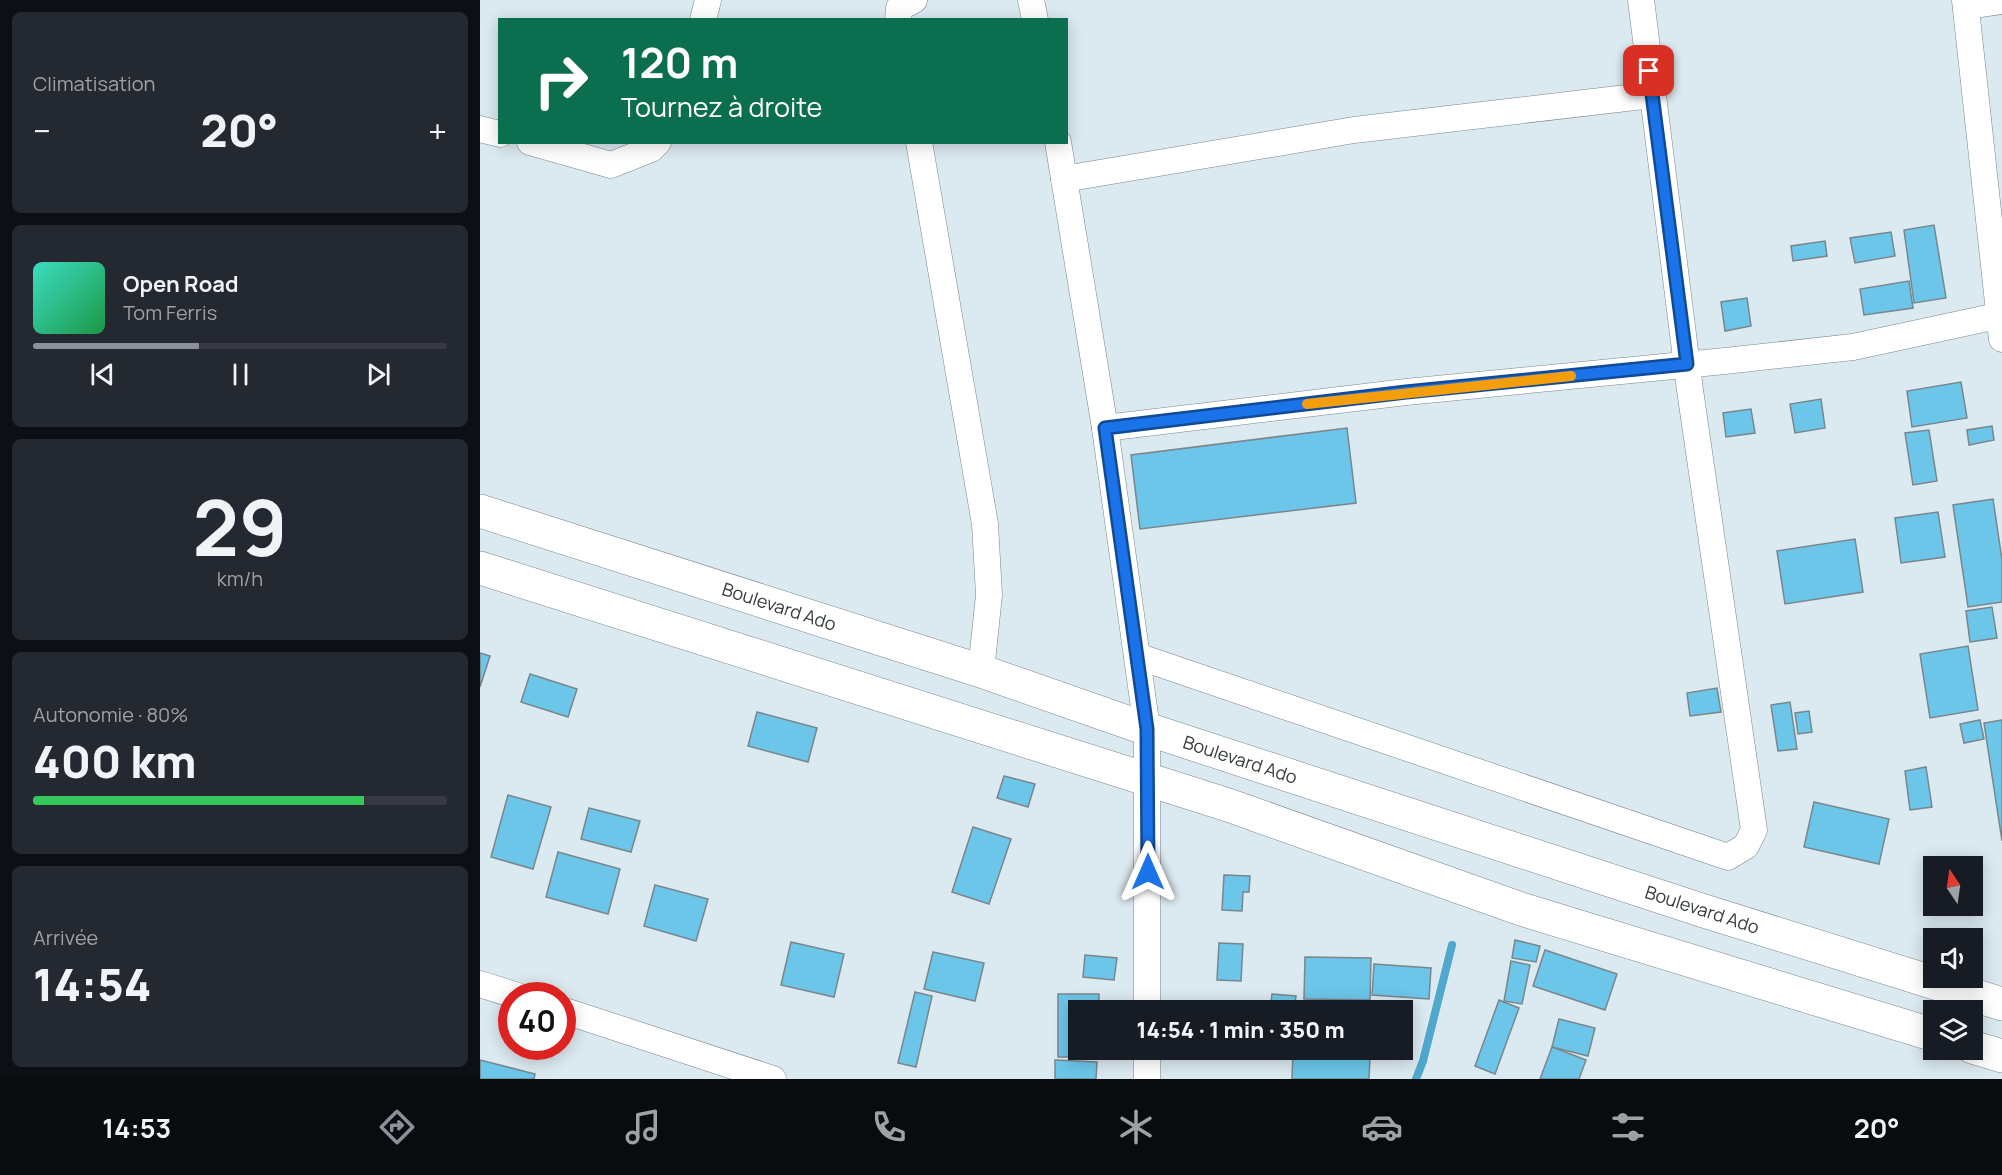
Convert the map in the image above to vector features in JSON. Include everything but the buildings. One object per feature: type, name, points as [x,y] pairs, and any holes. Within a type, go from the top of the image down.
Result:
[{"type":"main road","name":"Boulevard Ado","points":[[480,511],[981,671],[1147,729],[1701,910],[2002,1004]]},
{"type":"main road","points":[[480,568],[1228,805],[1521,909],[1923,1032]]},
{"type":"main road","points":[[1983,1050],[2002,1056]]},
{"type":"street","points":[[704,18],[708,0]]},
{"type":"street","points":[[898,18],[899,8],[914,0]]},
{"type":"street","points":[[1031,0],[1035,18]]},
{"type":"street","points":[[1137,656],[1728,857],[1746,846],[1754,830],[1687,364],[1641,0]]},
{"type":"street","points":[[1105,428],[1406,392],[1853,346],[2001,323],[1966,3],[2002,1]]},
{"type":"street","points":[[1064,179],[1354,130],[1652,95]]},
{"type":"street","points":[[480,129],[498,134]]},
{"type":"street","points":[[537,144],[611,165],[651,149],[656,144]]},
{"type":"street","points":[[919,144],[985,524],[989,595],[981,671]]},
{"type":"street","points":[[1058,144],[1105,428],[1147,729],[1148,1000]]},
{"type":"street","points":[[480,984],[498,990]]},
{"type":"street","points":[[576,1015],[773,1079]]},
{"type":"street","points":[[1148,1060],[1148,1079]]},
{"type":"waterway","points":[[1416,1079],[1423,1061],[1452,945]]},
{"type":"slow traffic","points":[[1307,404],[1571,376]]},
{"type":"route","points":[[1148,872],[1147,729],[1105,428],[1406,392],[1687,364],[1649,71]]}]
